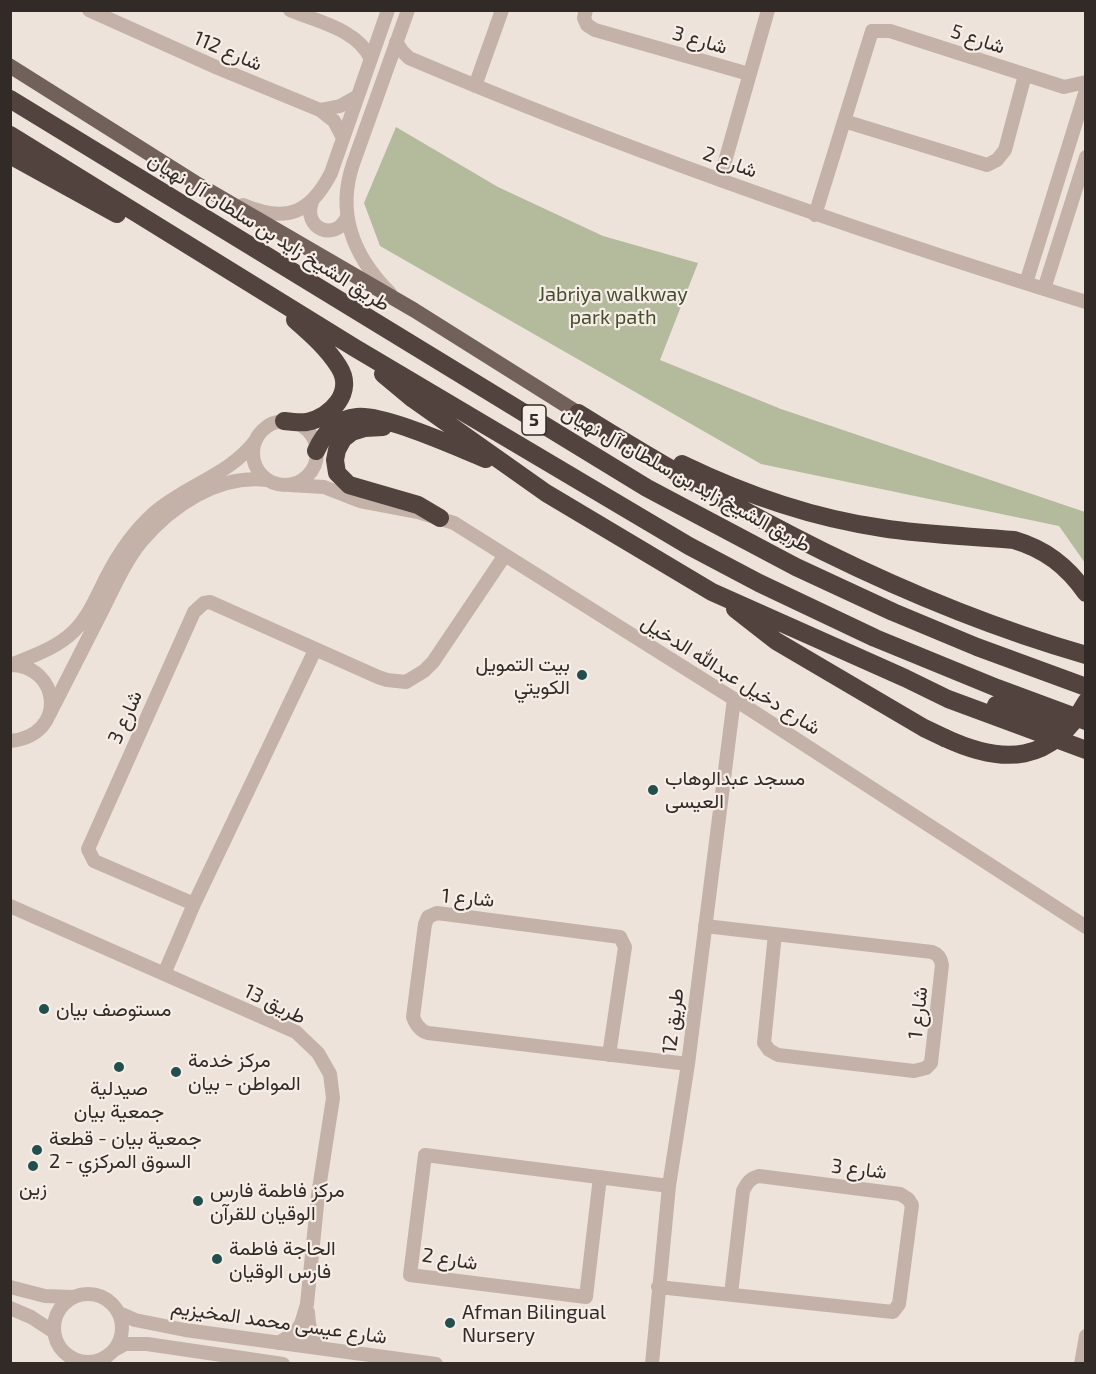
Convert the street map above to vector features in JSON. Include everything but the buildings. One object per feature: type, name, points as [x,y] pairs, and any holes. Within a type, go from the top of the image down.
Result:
[{"type":"highway","name":"طريق الشيخ زايد بن سلطان آل نهيان","points":[[10,99],[647,488],[796,567],[903,616],[1021,664],[1086,687]]},
{"type":"highway","name":"5","points":[[10,135],[355,348],[622,507],[759,583],[885,643],[1086,721]]},
{"type":"highway","points":[[10,155],[113,212],[223,266]]},
{"type":"highway","points":[[255,286],[324,348],[341,369],[344,380],[340,400],[327,414],[309,422],[284,421]]},
{"type":"highway","points":[[355,348],[413,399],[546,493],[712,592],[776,641],[924,728],[965,747],[997,756],[1018,756],[1047,745],[1067,729],[1086,702]]},
{"type":"highway","points":[[578,413],[709,477],[803,510],[882,528],[1014,540],[1030,545],[1061,564],[1076,578],[1086,592]]},
{"type":"highway","points":[[578,413],[652,459],[818,550],[935,601],[1047,644],[1086,655]]},
{"type":"highway","points":[[316,457],[321,440],[328,431],[346,419],[361,417],[374,418],[510,468]]},
{"type":"highway","points":[[403,428],[376,427],[352,432],[343,439],[337,450],[335,460],[337,473],[349,485],[418,505],[440,518]]},
{"type":"highway","points":[[712,592],[948,699],[1086,750]]},
{"type":"highway","points":[[905,678],[1040,718],[1086,726]]},
{"type":"main road","points":[[10,66],[198,185],[414,310],[578,413]]},
{"type":"street","name":"شارع 112","points":[[89,10],[218,68],[320,110],[334,121],[343,138]]},
{"type":"street","points":[[290,10],[349,34],[362,45],[371,59]]},
{"type":"street","points":[[347,217],[342,225],[334,230],[321,229],[311,220],[309,211],[330,173],[388,10]]},
{"type":"street","points":[[408,10],[350,173],[346,201],[347,217],[356,245],[370,271],[390,293],[414,310]]},
{"type":"street","points":[[475,86],[502,10]]},
{"type":"street","name":"شارع 3","points":[[586,10],[584,18],[587,24],[595,30],[749,74]]},
{"type":"street","points":[[720,180],[768,10]]},
{"type":"street","points":[[349,34],[367,33],[383,25]]},
{"type":"street","name":"شارع 5","points":[[815,215],[872,31],[890,31],[1064,87],[1086,82]]},
{"type":"street","name":"شارع 2","points":[[396,42],[409,58],[475,86],[720,180],[815,215],[1044,289]]},
{"type":"street","points":[[389,63],[409,58]]},
{"type":"street","name":"شارع 5","points":[[844,121],[987,165],[997,160],[1005,150],[1025,75]]},
{"type":"street","points":[[1064,87],[1080,107]]},
{"type":"street","points":[[1026,283],[1086,90]]},
{"type":"street","points":[[320,110],[340,106],[358,96]]},
{"type":"street","points":[[1086,157],[1044,289],[1086,302]]},
{"type":"street","points":[[198,185],[268,213],[287,213],[312,202]]},
{"type":"street","points":[[10,665],[50,648],[73,632],[87,615],[118,555],[139,528],[163,505],[236,460],[264,429],[284,421],[303,428],[312,438],[316,457],[312,470],[302,480],[289,485],[281,485],[267,480],[241,479],[210,489],[179,507],[153,529],[120,576],[40,730],[17,740],[10,747]]},
{"type":"street","points":[[256,440],[253,447],[254,462],[267,480]]},
{"type":"street","name":"شارع دخيل عبدالله الدخيل","points":[[316,457],[326,479],[340,492]]},
{"type":"street","name":"شارع دخيل عبدالله الدخيل","points":[[289,485],[306,484],[340,492],[360,501],[454,523],[734,699],[1086,927]]},
{"type":"street","name":"شارع 3","points":[[194,904],[94,861],[88,849],[194,612],[204,603],[210,602],[387,680],[406,682],[416,678],[433,662],[505,555]]},
{"type":"street","points":[[164,974],[194,904],[315,650]]},
{"type":"street","points":[[10,665],[31,670],[43,680],[50,693],[49,716]]},
{"type":"street","name":"طريق 12","points":[[652,1364],[669,1186],[688,1064],[734,699]]},
{"type":"street","name":"طريق 13","points":[[10,906],[296,1032],[318,1053],[330,1074],[333,1098],[318,1196],[307,1304],[301,1324],[295,1333],[278,1343]]},
{"type":"street","name":"شارع 1","points":[[609,1055],[625,947],[620,937],[437,913],[428,917],[425,924],[413,1017],[422,1030],[428,1033],[609,1055],[688,1064]]},
{"type":"street","name":"شارع 1","points":[[705,926],[775,934],[932,952],[938,955],[942,969],[933,1060],[922,1070],[914,1071],[778,1055],[769,1050],[764,1043],[775,934]]},
{"type":"street","name":"شارع 2","points":[[600,1177],[586,1297],[410,1275],[425,1155],[600,1177],[669,1186]]},
{"type":"street","name":"شارع 3","points":[[658,1287],[893,1312],[899,1304],[912,1205],[908,1198],[900,1194],[759,1176],[753,1178],[746,1183],[743,1191],[731,1294]]},
{"type":"street","points":[[10,1287],[45,1296],[73,1297],[87,1294],[107,1299],[119,1313],[122,1332],[107,1357],[94,1361],[83,1361],[66,1357],[57,1342],[54,1332],[58,1311],[73,1297]]},
{"type":"street","name":"طريق 13","points":[[307,1304],[311,1336],[326,1350]]},
{"type":"street","points":[[10,1308],[31,1317],[54,1332]]},
{"type":"street","name":"شارع عيسى محمد المخيزيم","points":[[119,1313],[135,1320],[185,1330],[436,1364]]},
{"type":"street","points":[[185,1330],[179,1334],[178,1341],[181,1347],[187,1350]]},
{"type":"street","points":[[1081,1364],[1086,1336]]},
{"type":"street","name":"شارع عيسى محمد المخيزيم","points":[[107,1357],[125,1344],[135,1343],[283,1364]]},
{"type":"street","name":"طريق 12","points":[[647,1364],[652,1348]]},
{"type":"green space","name":"Jabriya walkway park path","points":[[396,127],[498,187],[603,236],[698,263],[660,360],[781,409],[1085,512],[1085,563],[1059,526],[761,464],[380,246],[364,203]]},
{"type":"place","name":"بيت التمويل الكويتي","points":[[582,675]]},
{"type":"place","name":"مسجد عبدالوهاب العيسى","points":[[653,790]]},
{"type":"place","name":"مستوصف بيان","points":[[44,1009]]},
{"type":"place","name":"صيدلية جمعية بيان","points":[[119,1067]]},
{"type":"place","name":"مركز خدمة المواطن - بيان","points":[[176,1072]]},
{"type":"place","name":"جمعية بيان - قطعة 2 - السوق المركزي","points":[[37,1150]]},
{"type":"place","name":"زين","points":[[33,1166]]},
{"type":"place","name":"مركز فاطمة فارس الوقيان للقرآن","points":[[198,1201]]},
{"type":"place","name":"الحاجة فاطمة فارس الوقيان","points":[[217,1259]]},
{"type":"place","name":"Afman Bilingual Nursery","points":[[450,1323]]}]
